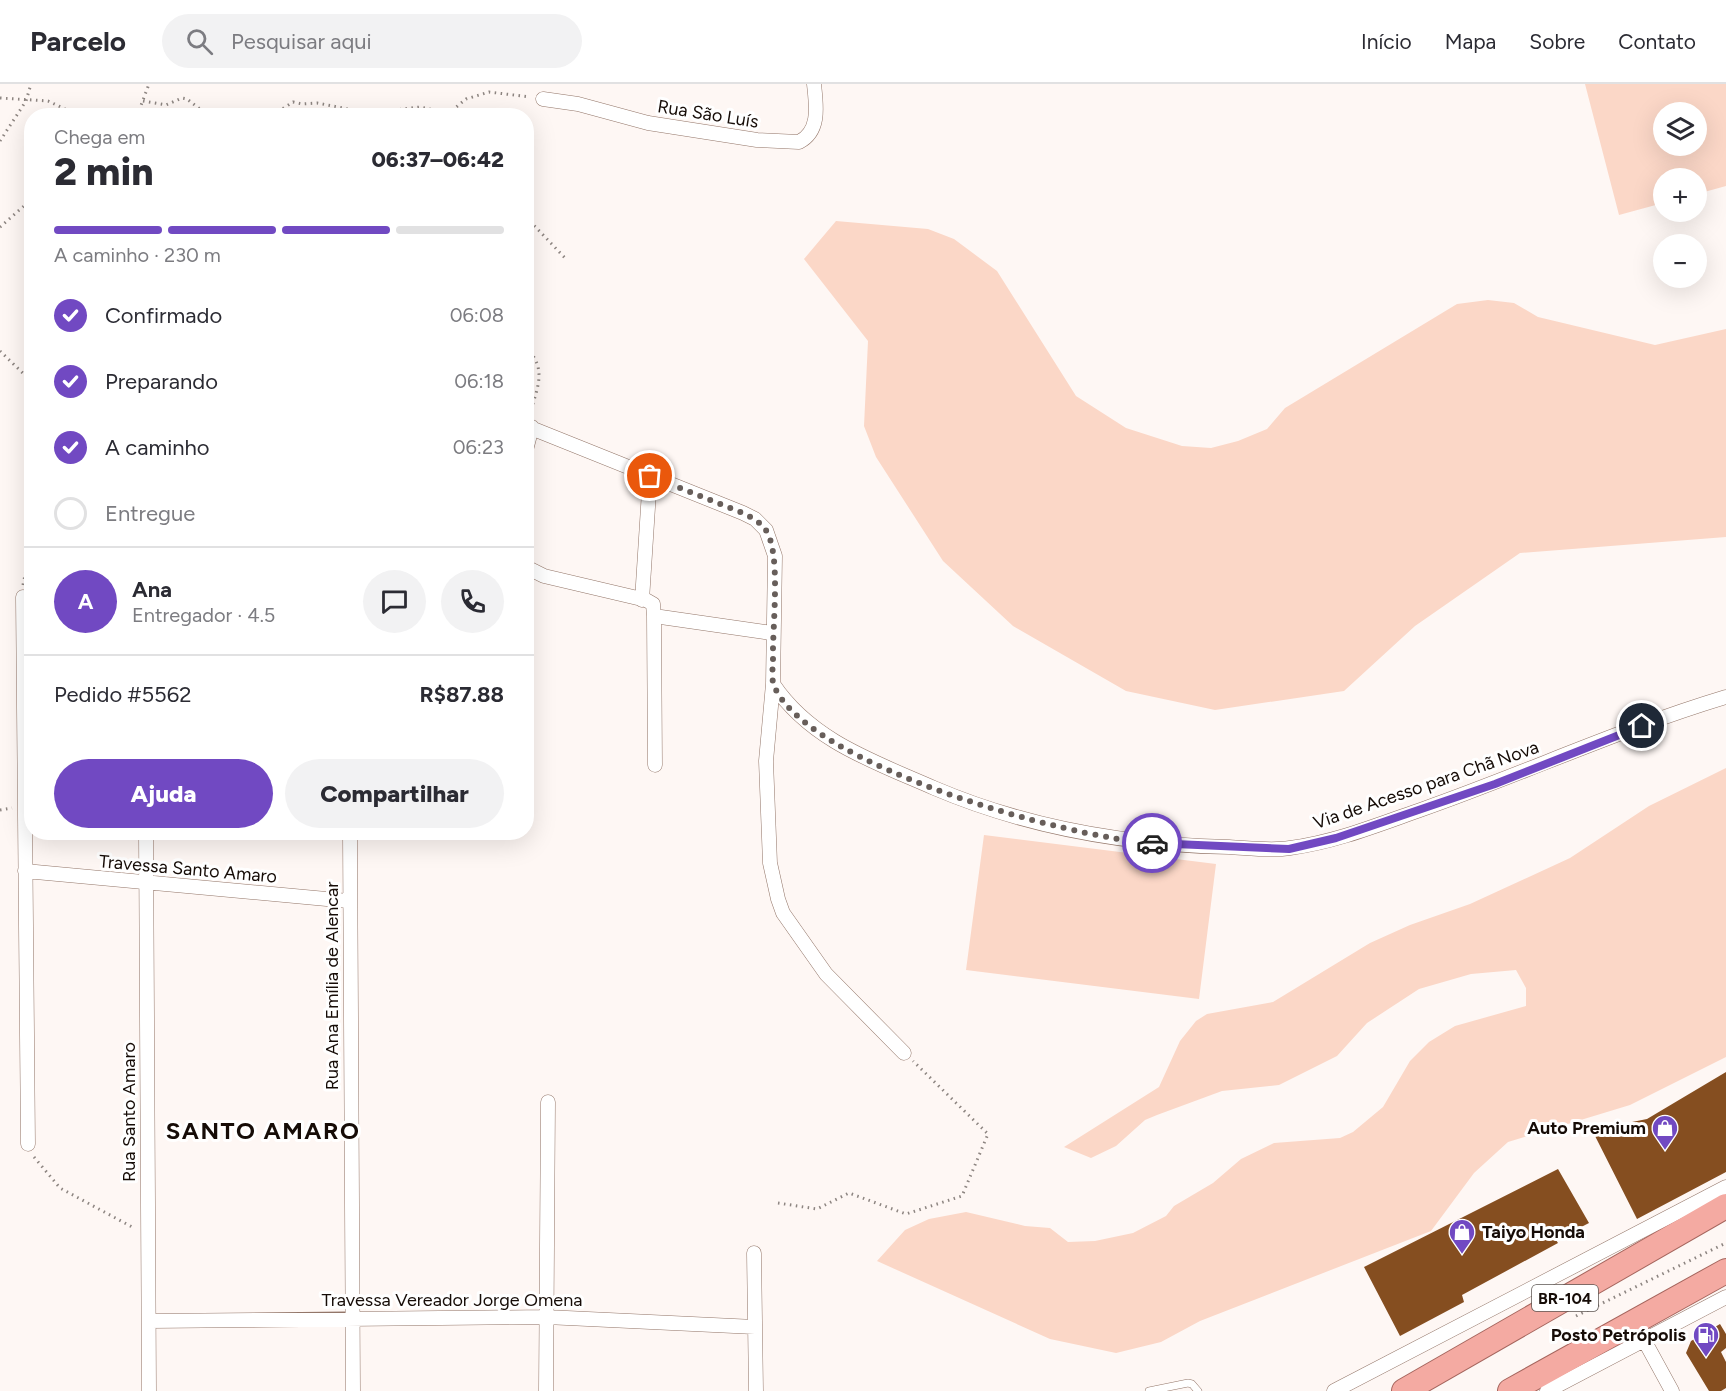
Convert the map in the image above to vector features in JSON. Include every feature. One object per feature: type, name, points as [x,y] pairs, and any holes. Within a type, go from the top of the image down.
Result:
[{"type":"highway","name":"BR-104","points":[[1404,1391],[1722,1198]]},
{"type":"highway","points":[[1510,1391],[1726,1271]]},
{"type":"street","name":"Rua São Luís","points":[[543,99],[578,104],[648,123],[757,140],[799,142],[805,139],[814,125],[814,84]]},
{"type":"street","points":[[534,425],[650,476],[743,513],[755,519],[766,530],[775,556],[773,684],[766,761],[770,863],[781,906],[826,974],[904,1053]]},
{"type":"street","points":[[642,600],[650,476]]},
{"type":"street","points":[[534,571],[544,576],[653,604],[655,765]]},
{"type":"street","points":[[23,597],[24,734]]},
{"type":"street","points":[[654,616],[772,633]]},
{"type":"street","name":"Via de Acesso para Chã Nova","points":[[773,684],[800,718],[830,740],[867,759],[989,808],[1038,824],[1133,842],[1289,849],[1381,824],[1495,784],[1684,710],[1726,697]]},
{"type":"street","points":[[25,840],[28,1144]]},
{"type":"street","name":"Rua Santo Amaro","points":[[146,840],[149,1391]]},
{"type":"street","name":"Rua Ana Emília de Alencar","points":[[350,840],[348,901],[353,1391]]},
{"type":"street","name":"Travessa Santo Amaro","points":[[25,871],[348,901]]},
{"type":"street","points":[[546,1391],[548,1102]]},
{"type":"street","points":[[1335,1391],[1722,1198]]},
{"type":"street","points":[[754,1253],[756,1391]]},
{"type":"street","points":[[1547,1391],[1643,1338],[1726,1297]]},
{"type":"street","name":"Travessa Vereador Jorge Omena","points":[[150,1321],[352,1317],[546,1317],[755,1327]]},
{"type":"street","points":[[1643,1338],[1672,1391]]},
{"type":"lane","points":[[1149,1391],[1188,1383],[1198,1391]]},
{"type":"path","points":[[0,141],[26,101],[31,84]]},
{"type":"path","points":[[140,108],[149,84]]},
{"type":"path","points":[[455,108],[466,99],[489,92],[543,99]]},
{"type":"path","points":[[0,98],[48,101],[63,108]]},
{"type":"path","points":[[143,101],[166,105],[177,99],[187,99],[199,108]]},
{"type":"path","points":[[284,108],[293,102],[317,103],[343,108]]},
{"type":"path","points":[[0,227],[24,206]]},
{"type":"path","points":[[534,226],[566,259]]},
{"type":"path","points":[[0,351],[24,374]]},
{"type":"path","points":[[534,358],[540,366],[534,402]]},
{"type":"path","points":[[23,597],[24,591]]},
{"type":"path","points":[[778,1203],[818,1209],[849,1193],[906,1214],[962,1196],[988,1134],[904,1053]]},
{"type":"path","points":[[28,1144],[38,1164],[60,1188],[77,1200],[148,1235]]},
{"type":"path","points":[[1570,1319],[1726,1243]]},
{"type":"shaded area","points":[[1585,84],[1726,84],[1726,186],[1707,191],[1707,168],[1653,168],[1653,206],[1619,215]]},
{"type":"shaded area","points":[[836,221],[928,229],[954,239],[997,271],[1076,396],[1126,428],[1182,446],[1211,448],[1238,441],[1267,429],[1285,408],[1457,304],[1488,300],[1514,303],[1538,317],[1655,345],[1726,329],[1726,537],[1520,553],[1415,626],[1344,691],[1215,710],[1126,691],[1013,626],[943,561],[876,457],[864,426],[868,341],[804,259]]},
{"type":"shaded area","points":[[1726,768],[1726,1057],[1630,1105],[1508,1142],[1474,1173],[1431,1231],[1200,1321],[1161,1342],[1116,1353],[1050,1339],[877,1261],[905,1230],[929,1219],[966,1212],[1025,1226],[1050,1228],[1068,1242],[1095,1241],[1133,1233],[1166,1216],[1174,1206],[1213,1183],[1241,1159],[1274,1143],[1340,1138],[1353,1132],[1383,1107],[1410,1061],[1429,1042],[1455,1026],[1526,1006],[1526,988],[1516,970],[1471,974],[1419,989],[1367,1023],[1337,1056],[1279,1085],[1222,1091],[1157,1115],[1145,1120],[1116,1146],[1091,1158],[1064,1147],[1159,1087],[1180,1041],[1196,1021],[1207,1014],[1273,1002],[1370,943],[1410,925],[1470,904],[1570,858],[1649,806]]},
{"type":"shaded area","points":[[984,835],[1216,864],[1199,999],[966,970]]},
{"type":"building","name":"Auto Premium","points":[[1726,1072],[1726,1172],[1637,1219],[1592,1130],[1647,1119]]},
{"type":"building","name":"Taiyo Honda","points":[[1558,1169],[1589,1223],[1556,1240],[1558,1243],[1462,1295],[1464,1302],[1400,1336],[1364,1267]]},
{"type":"building","name":"Posto Petrópolis","points":[[1720,1324],[1726,1334],[1726,1348],[1721,1352],[1726,1362],[1726,1388],[1721,1391],[1709,1391],[1686,1353],[1691,1341]]},
{"type":"way so far","points":[[650,476],[743,513],[755,519],[766,530],[775,556],[773,684],[800,718],[830,740],[867,759],[951,795],[1038,824],[1133,842],[1152,843]]},
{"type":"place","name":"Auto Premium","points":[[1665,1151]]},
{"type":"place","name":"Taiyo Honda","points":[[1462,1255]]},
{"type":"place","name":"Posto Petrópolis","points":[[1706,1358]]},
{"type":"district","name":"SANTO AMARO","points":[[263,1131]]},
{"type":"route","points":[[1152,843],[1289,849],[1336,838],[1495,784],[1642,726]]}]
